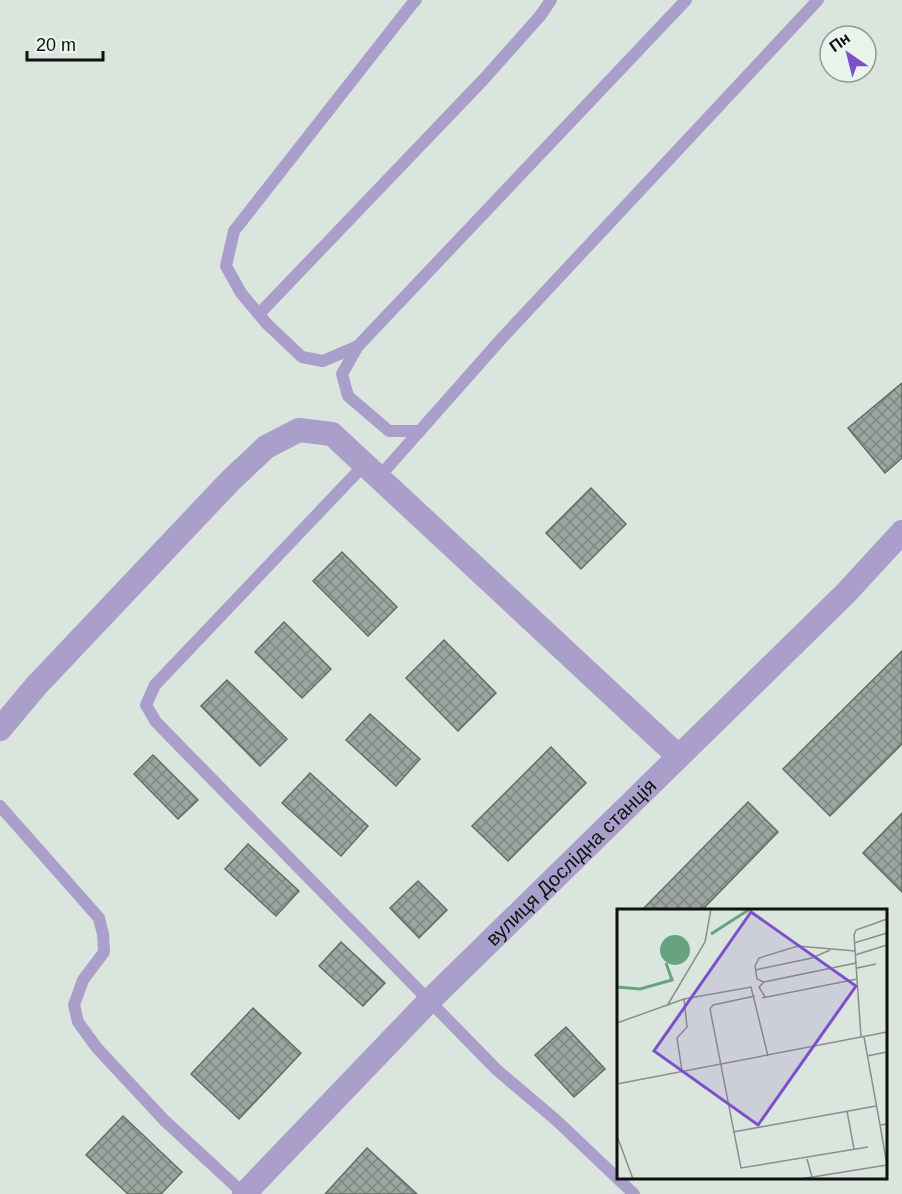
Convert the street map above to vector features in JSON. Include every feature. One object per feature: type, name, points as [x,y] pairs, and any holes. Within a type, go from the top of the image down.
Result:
[{"type":"street","points":[[0,729],[36,686],[230,481],[266,447],[299,430],[332,434],[678,756]]},
{"type":"street","name":"вулиця Дослідна станція","points":[[243,1194],[430,1000],[846,593],[902,532]]},
{"type":"lane","points":[[358,346],[323,361],[302,357],[241,293],[226,266],[234,231],[416,0]]},
{"type":"lane","points":[[259,314],[483,80],[552,0]]},
{"type":"lane","points":[[420,431],[389,431],[348,396],[342,374],[358,346],[686,0]]},
{"type":"lane","points":[[617,1178],[556,1120],[497,1070],[156,722],[146,705],[155,685],[372,471],[420,431],[503,337],[818,0]]},
{"type":"lane","points":[[0,806],[99,918],[104,952],[83,980],[74,1005],[78,1022],[97,1048],[164,1120],[243,1194]]},
{"type":"lane","points":[[618,1179],[634,1194]]},
{"type":"building","points":[[902,383],[902,458],[885,473],[848,428]]},
{"type":"building","points":[[591,488],[626,524],[581,569],[546,533]]},
{"type":"building","points":[[342,552],[397,607],[368,636],[313,581]]},
{"type":"building","points":[[284,622],[331,669],[302,698],[255,652]]},
{"type":"building","points":[[444,640],[496,693],[458,731],[406,678]]},
{"type":"building","points":[[902,651],[902,744],[830,816],[783,769]]},
{"type":"building","points":[[227,680],[287,739],[260,766],[201,706]]},
{"type":"building","points":[[370,714],[420,759],[396,786],[346,740]]},
{"type":"building","points":[[551,747],[586,783],[508,861],[472,826]]},
{"type":"building","points":[[153,755],[198,800],[178,819],[134,774]]},
{"type":"building","points":[[310,773],[368,826],[341,856],[282,803]]},
{"type":"building","points":[[748,802],[778,832],[703,909],[643,909]]},
{"type":"building","points":[[902,813],[902,892],[863,853]]},
{"type":"building","points":[[248,844],[299,891],[276,916],[225,869]]},
{"type":"building","points":[[418,881],[447,910],[419,938],[390,908]]},
{"type":"building","points":[[341,942],[385,983],[363,1006],[319,966]]},
{"type":"building","points":[[253,1008],[301,1053],[239,1119],[191,1074]]},
{"type":"building","points":[[566,1027],[605,1069],[574,1097],[535,1055]]},
{"type":"building","points":[[123,1116],[182,1172],[161,1194],[128,1194],[86,1155]]},
{"type":"building","points":[[367,1148],[417,1194],[325,1194]]}]
